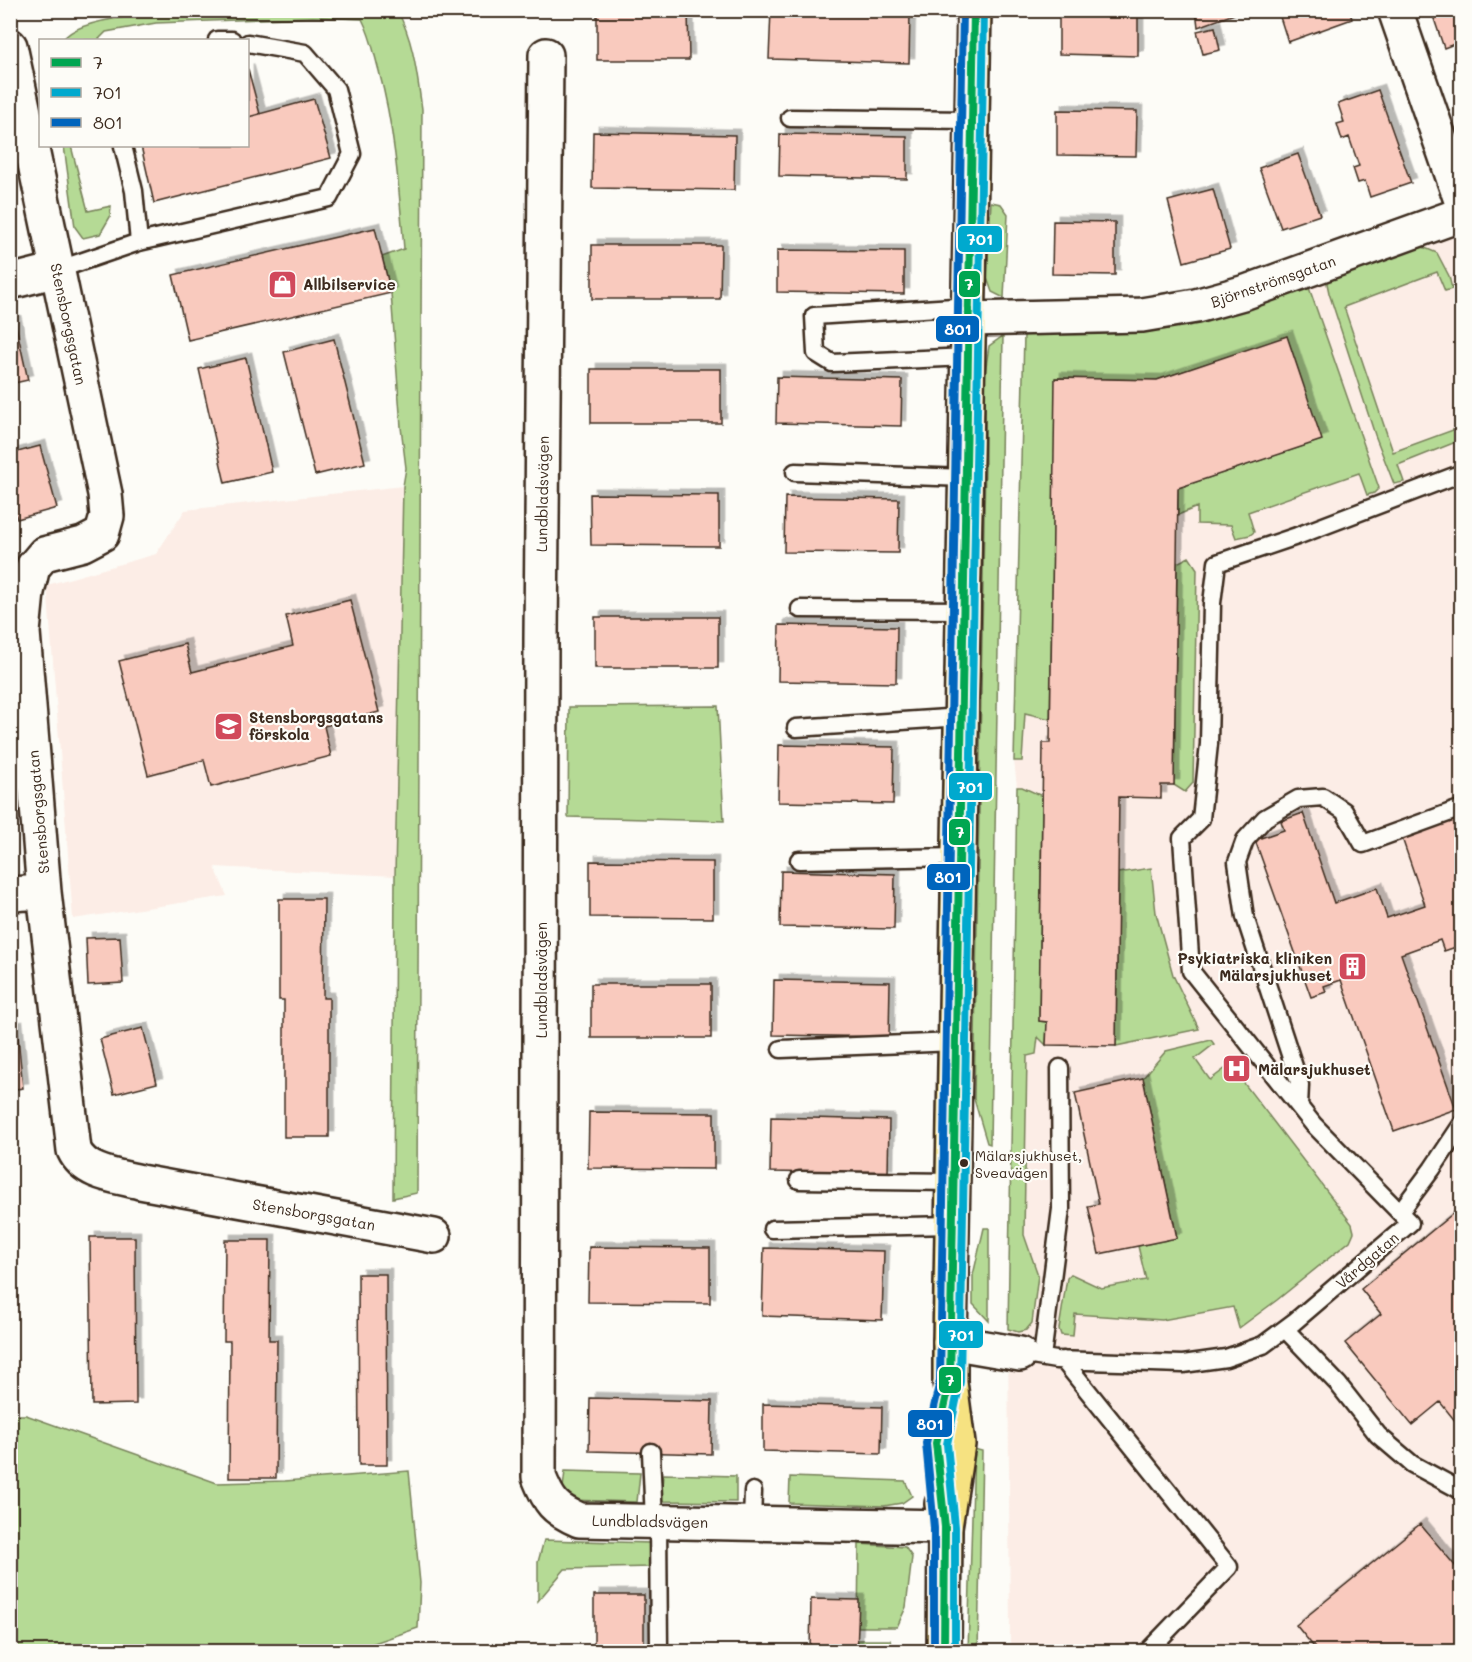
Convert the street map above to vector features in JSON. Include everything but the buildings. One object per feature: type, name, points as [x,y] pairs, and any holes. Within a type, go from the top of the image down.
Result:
[{"type":"main road","points":[[944,1652],[945,1527],[958,1444],[950,1382],[950,1342],[974,10]]},
{"type":"street","points":[[1395,10],[1461,203]]},
{"type":"street","name":"Stensborgsgatan","points":[[10,46],[105,494],[107,516],[102,534],[83,544],[44,554],[22,565],[27,592],[23,632],[44,892],[74,1150],[78,1159],[95,1171],[140,1182],[434,1236]]},
{"type":"street","name":"Lundbladsvägen","points":[[546,55],[540,638],[539,1477],[547,1498],[561,1512],[579,1520],[945,1527]]},
{"type":"street","name":"Björnströmsgatan","points":[[969,313],[1142,315],[1196,306],[1246,292],[1461,214]]},
{"type":"street","points":[[10,282],[57,270]]},
{"type":"street","points":[[10,894],[44,892]]},
{"type":"street","name":"Vårdgatan","points":[[950,1342],[1031,1355]]},
{"type":"lane","points":[[57,270],[139,242],[329,198],[352,154],[336,89],[305,52],[249,43]]},
{"type":"lane","points":[[790,118],[972,120]]},
{"type":"lane","points":[[123,147],[134,191],[139,242]]},
{"type":"lane","points":[[968,357],[832,363],[816,353],[814,316],[969,313]]},
{"type":"lane","points":[[795,471],[966,478]]},
{"type":"lane","name":"Vårdgatan","points":[[1031,1355],[1063,1360],[1183,1364],[1226,1358],[1263,1345],[1285,1329],[1410,1223],[1313,1124],[1191,971],[1182,838],[1201,819],[1209,744],[1212,603],[1217,563],[1297,536],[1461,473]]},
{"type":"lane","points":[[800,609],[963,610]]},
{"type":"lane","points":[[796,728],[962,717]]},
{"type":"lane","points":[[1299,1106],[1299,1085],[1245,917],[1237,862],[1245,840],[1265,818],[1298,799],[1323,797],[1344,811],[1363,844],[1461,808]]},
{"type":"lane","points":[[799,860],[959,856]]},
{"type":"lane","points":[[781,1049],[956,1042]]},
{"type":"lane","points":[[1031,1355],[1061,1209],[1060,1068]]},
{"type":"lane","points":[[1400,1212],[1432,1169],[1461,1124]]},
{"type":"lane","points":[[800,1180],[953,1182]]},
{"type":"lane","points":[[772,1229],[952,1225]]},
{"type":"lane","points":[[1285,1329],[1338,1384],[1378,1435],[1412,1464],[1461,1491]]},
{"type":"lane","points":[[1063,1360],[1229,1567],[1147,1652]]},
{"type":"lane","points":[[651,1452],[656,1521],[659,1652]]},
{"type":"lane","points":[[752,1523],[753,1491]]},
{"type":"shaded area","name":"Mälarsjukhuset","points":[[1461,232],[1461,1651],[1010,1652],[1008,1314],[1017,787],[1014,761],[1024,334],[1130,333]]},
{"type":"shaded area","name":"Stensborgsgatans förskola","points":[[403,486],[395,876],[215,867],[227,896],[73,919],[47,585],[156,554],[185,510]]},
{"type":"green space","points":[[229,10],[397,10],[411,46],[416,71],[422,109],[417,1193],[393,1198],[395,876],[403,486],[406,468],[391,293],[382,257],[404,249],[393,137],[372,45],[362,19],[313,17],[156,23],[106,32],[99,39],[64,39],[74,31],[91,24],[166,13]]},
{"type":"green space","points":[[64,147],[71,147],[88,211],[111,206],[110,217],[100,234],[83,238],[75,227]]},
{"type":"green space","points":[[991,202],[1001,204],[1008,214],[1004,298],[992,292],[987,278]]},
{"type":"green space","points":[[1418,245],[1437,253],[1449,276],[1452,289],[1445,291],[1437,272],[1344,307],[1393,452],[1461,427],[1461,440],[1398,465],[1404,482],[1394,484],[1375,435],[1329,293],[1325,274]]},
{"type":"green space","points":[[1306,279],[1379,488],[1367,495],[1359,473],[1248,512],[1254,532],[1236,538],[1231,525],[1197,524],[1197,507],[1178,515],[1178,488],[1321,440],[1287,337],[1157,380],[1056,378],[1050,719],[1025,713],[1022,761],[1014,761],[1024,334],[1130,333]]},
{"type":"green space","points":[[1003,336],[990,1144],[987,1143],[974,1099],[985,373],[989,346]]},
{"type":"green space","points":[[1189,557],[1197,569],[1193,783],[1185,792],[1174,785],[1177,563]]},
{"type":"green space","points":[[718,706],[724,821],[568,817],[569,707]]},
{"type":"green space","points":[[1017,787],[1042,796],[1039,1021],[1047,1022],[1046,1045],[1038,1037],[1036,1054],[1027,1056],[1024,1235],[1038,1275],[1032,1323],[1026,1330],[1018,1332],[1008,1329]]},
{"type":"green space","points":[[1151,868],[1156,913],[1173,975],[1199,1029],[1116,1046],[1118,873]]},
{"type":"green space","points":[[1211,1040],[1214,1044],[1195,1059],[1210,1080],[1230,1065],[1352,1224],[1354,1232],[1350,1241],[1239,1328],[1233,1307],[1162,1320],[1075,1314],[1073,1336],[1061,1335],[1059,1329],[1067,1278],[1071,1274],[1101,1288],[1146,1280],[1138,1246],[1177,1238],[1143,1078],[1166,1051]]},
{"type":"green space","points":[[984,1228],[989,1228],[989,1321],[973,1304],[973,1275]]},
{"type":"green space","points":[[11,1415],[26,1415],[217,1483],[285,1481],[409,1471],[420,1583],[418,1628],[351,1651],[11,1651]]},
{"type":"green space","points":[[974,1449],[982,1451],[978,1651],[968,1652]]},
{"type":"green space","points":[[565,1471],[640,1473],[637,1502],[569,1500],[563,1488]]},
{"type":"green space","points":[[663,1474],[736,1476],[736,1502],[661,1501]]},
{"type":"green space","points":[[790,1477],[905,1481],[912,1496],[902,1503],[884,1506],[789,1503]]},
{"type":"green space","points":[[544,1540],[651,1543],[650,1567],[565,1569],[538,1601],[538,1562]]},
{"type":"green space","points":[[859,1544],[905,1547],[912,1557],[906,1607],[897,1627],[858,1627]]},
{"type":"green space","points":[[858,1640],[890,1640],[893,1651],[857,1651]]},
{"type":"transit line","name":"801","points":[[934,1652],[934,1528],[926,1443],[940,1381],[963,10]]},
{"type":"transit line","name":"7","points":[[944,1652],[945,1527],[936,1443],[950,1382],[974,10]]},
{"type":"transit line","name":"701","points":[[955,1652],[955,1527],[947,1444],[960,1382],[984,10]]},
{"type":"place","name":"Allbilservice","points":[[282,284]]},
{"type":"place","name":"Stensborgsgatans förskola","points":[[228,726]]},
{"type":"place","name":"Psykiatriska kliniken Mälarsjukhuset","points":[[1353,967]]},
{"type":"place","name":"Mälarsjukhuset","points":[[1237,1069]]},
{"type":"place","name":"Mälarsjukhuset, Sveavägen","points":[[964,1163]]}]
